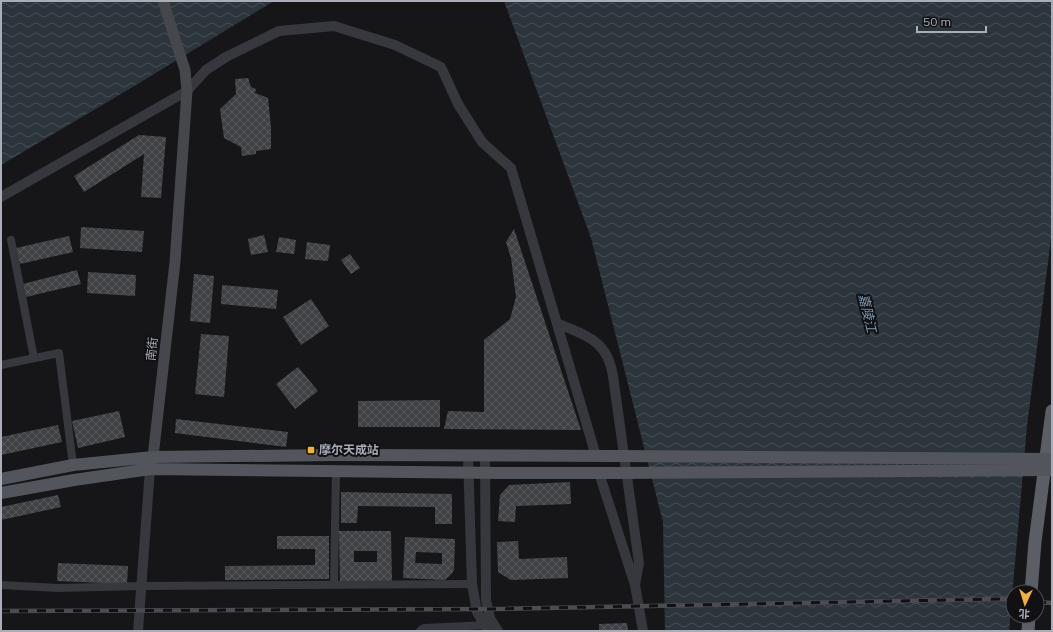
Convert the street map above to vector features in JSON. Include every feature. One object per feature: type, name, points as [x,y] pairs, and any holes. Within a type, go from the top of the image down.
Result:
[{"type":"highway","points":[[1032,584],[1035,542],[1052,411]]},
{"type":"main road","name":"南街","points":[[150,470],[153,457],[175,262],[188,91],[185,70],[163,1]]},
{"type":"main road","points":[[1,479],[73,465],[153,457],[616,456],[1052,459]]},
{"type":"main road","points":[[1,493],[74,480],[150,470],[468,473],[1052,470]]},
{"type":"street","points":[[1,197],[188,91],[206,70],[226,57],[278,31],[334,26],[394,45],[441,67],[458,104],[482,142],[511,168],[596,456]]},
{"type":"street","points":[[11,240],[34,358]]},
{"type":"street","points":[[557,323],[592,338],[601,347],[612,368],[639,563],[634,585]]},
{"type":"street","points":[[1,365],[59,353],[73,465]]},
{"type":"street","points":[[468,456],[472,584],[477,612],[491,628]]},
{"type":"street","points":[[485,456],[486,600],[491,628]]},
{"type":"street","name":"南街","points":[[138,631],[150,470]]},
{"type":"street","points":[[334,585],[336,472]]},
{"type":"street","points":[[599,473],[634,585],[643,631]]},
{"type":"street","points":[[1,585],[58,588],[472,584]]},
{"type":"street","points":[[420,631],[424,628],[491,628]]},
{"type":"water","points":[[1,1],[274,1],[1,165]]},
{"type":"water","name":"嘉陵江","points":[[504,1],[1052,1],[1052,231],[1027,426],[1013,584],[1005,584],[1005,624],[1010,624],[1009,631],[665,631],[663,522],[591,238]]},
{"type":"building","points":[[248,78],[251,87],[256,89],[255,93],[268,98],[271,128],[271,149],[256,151],[256,154],[242,156],[241,147],[224,138],[220,109],[236,94],[235,79]]},
{"type":"building","points":[[139,135],[166,137],[161,198],[141,197],[144,154],[84,192],[74,176]]},
{"type":"building","points":[[81,227],[144,231],[142,252],[80,248]]},
{"type":"building","points":[[514,229],[581,430],[444,429],[448,411],[484,412],[484,340],[510,319],[516,297],[511,258],[506,242]]},
{"type":"building","points":[[264,235],[268,252],[251,255],[248,239]]},
{"type":"building","points":[[69,236],[73,252],[20,264],[16,248]]},
{"type":"building","points":[[279,237],[296,240],[294,254],[276,252]]},
{"type":"building","points":[[307,242],[330,245],[328,261],[305,259]]},
{"type":"building","points":[[350,254],[360,268],[351,274],[341,260]]},
{"type":"building","points":[[77,270],[81,284],[26,297],[23,284]]},
{"type":"building","points":[[88,272],[136,275],[135,296],[87,293]]},
{"type":"building","points":[[194,274],[214,276],[210,323],[190,321]]},
{"type":"building","points":[[222,285],[278,290],[276,309],[221,304]]},
{"type":"building","points":[[311,299],[329,326],[301,345],[283,317]]},
{"type":"building","points":[[201,334],[229,336],[224,397],[195,394]]},
{"type":"building","points":[[298,367],[318,391],[295,409],[276,384]]},
{"type":"building","points":[[440,400],[440,427],[358,427],[358,401]]},
{"type":"building","points":[[119,411],[125,437],[78,448],[72,421]]},
{"type":"building","points":[[176,419],[288,432],[286,447],[175,433]]},
{"type":"building","points":[[58,425],[62,442],[1,455],[1,437]]},
{"type":"building","points":[[570,482],[571,504],[516,506],[515,522],[498,521],[500,495],[509,485]]},
{"type":"building","points":[[341,492],[452,494],[452,524],[435,524],[435,507],[358,506],[357,523],[341,523]]},
{"type":"building","points":[[58,495],[61,507],[1,520],[1,507]]},
{"type":"building","points":[[339,531],[391,531],[392,581],[340,582]],"holes":[[[354,551],[377,551],[377,562],[354,562]]]},
{"type":"building","points":[[277,536],[329,536],[329,579],[225,580],[225,566],[315,565],[315,549],[277,549]]},
{"type":"building","points":[[405,537],[455,539],[454,570],[446,579],[403,578]],"holes":[[[416,552],[442,553],[442,564],[415,563]]]},
{"type":"building","points":[[518,541],[519,559],[567,557],[568,578],[511,580],[498,572],[497,542]]},
{"type":"building","points":[[58,563],[128,566],[127,584],[57,581]]},
{"type":"building","points":[[627,623],[628,631],[599,631],[599,624]]},
{"type":"railway","points":[[1,611],[495,609],[1005,599]]},
{"type":"railway","points":[[1045,603],[1052,603]]},
{"type":"place","name":"摩尔天成站","points":[[311,450]]}]
